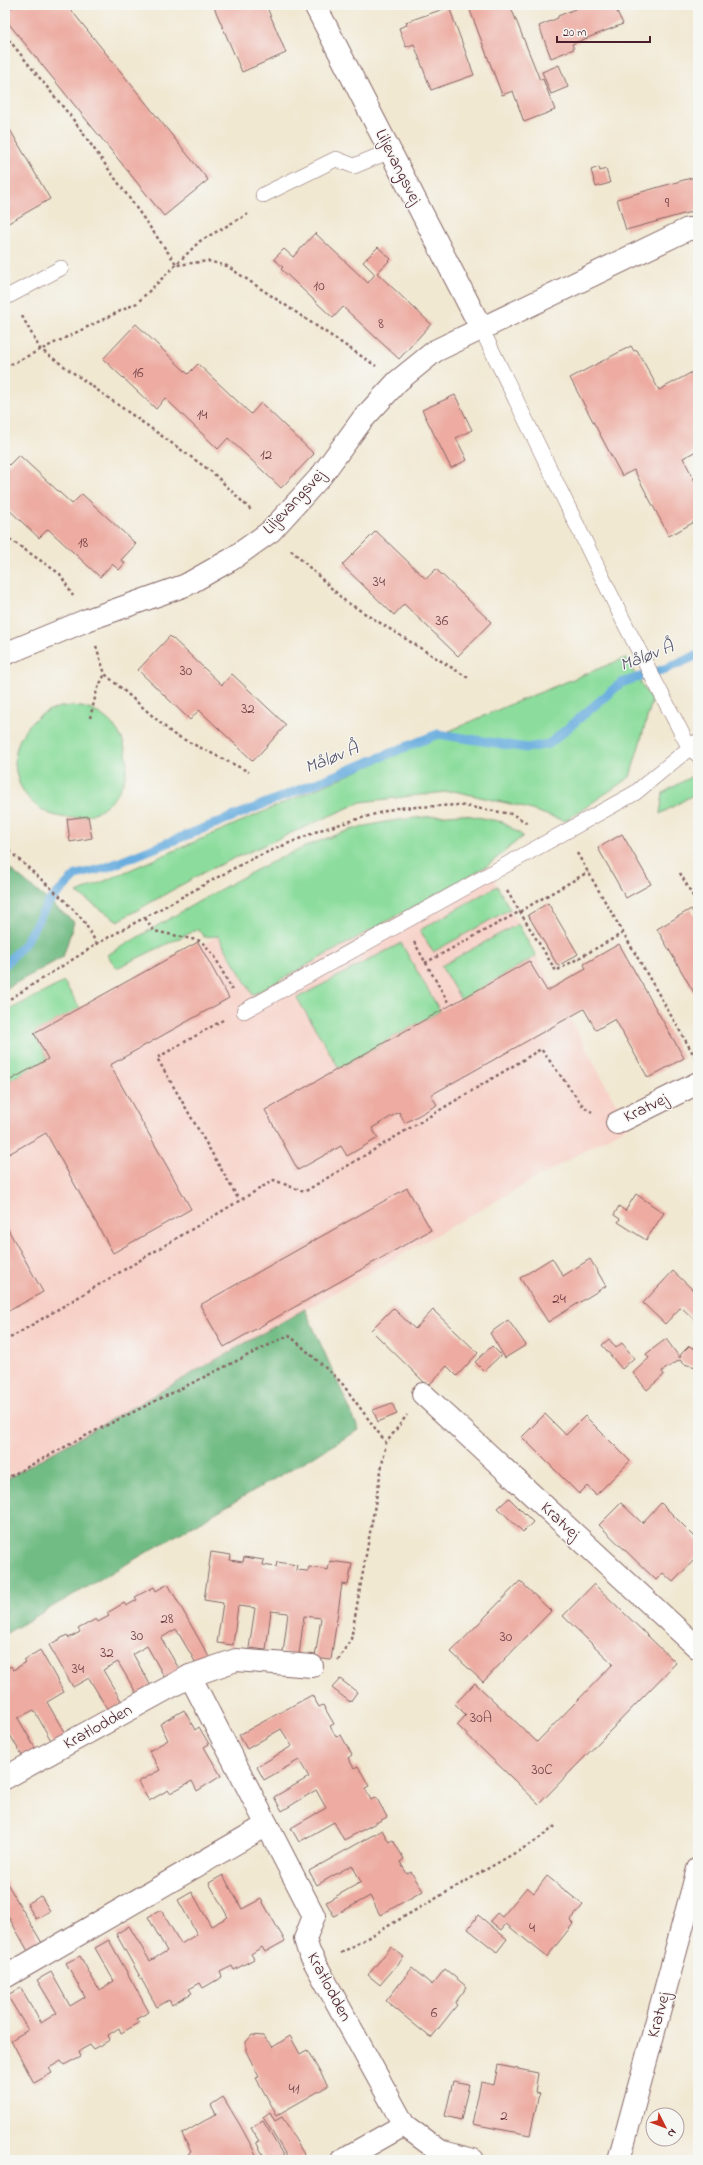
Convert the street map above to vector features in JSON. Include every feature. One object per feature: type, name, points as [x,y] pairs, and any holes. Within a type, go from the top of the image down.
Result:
[{"type":"street","name":"Liljevangsvej","points":[[316,5],[481,328]]},
{"type":"street","name":"Liljevangsvej","points":[[5,654],[87,620],[186,586],[232,559],[271,531],[321,476],[362,420],[398,381],[435,351],[688,229],[698,229]]},
{"type":"street","name":"Kratvej","points":[[616,1123],[698,1083]]},
{"type":"street","name":"Kratvej","points":[[423,1394],[698,1648]]},
{"type":"street","name":"Kratlodden","points":[[5,1778],[190,1676],[236,1660],[312,1666]]},
{"type":"street","name":"Kratlodden","points":[[190,1676],[314,1916],[305,1939],[309,1952],[404,2125],[439,2151],[473,2160]]},
{"type":"street","points":[[5,1977],[267,1825]]},
{"type":"street","name":"Kratvej","points":[[619,2160],[698,1869]]},
{"type":"street","points":[[342,2160],[404,2125]]},
{"type":"lane","points":[[263,195],[336,159],[354,166],[390,151]]},
{"type":"lane","points":[[5,298],[61,268]]},
{"type":"lane","name":"Liljevangsvej","points":[[481,328],[661,695],[695,748]]},
{"type":"lane","points":[[244,1011],[635,793],[695,748]]},
{"type":"path","points":[[5,35],[72,118],[176,265]]},
{"type":"path","points":[[5,367],[137,303],[200,241],[260,207],[263,195]]},
{"type":"path","points":[[176,265],[208,261],[227,266],[398,381]]},
{"type":"path","points":[[31,333],[37,343]]},
{"type":"path","points":[[5,536],[60,574],[87,620],[105,674],[173,734],[249,772]]},
{"type":"path","points":[[90,718],[97,690],[105,674]]},
{"type":"path","points":[[5,1002],[97,944],[256,857],[320,830],[396,808],[458,805],[512,814],[559,835],[588,872],[698,1062]]},
{"type":"path","points":[[5,847],[46,883],[83,920],[97,944]]},
{"type":"path","points":[[495,872],[556,971],[623,933]]},
{"type":"path","points":[[425,963],[520,912],[588,872]]},
{"type":"path","points":[[680,873],[698,905]]},
{"type":"path","points":[[145,918],[154,931],[201,941],[214,955],[230,986]]},
{"type":"path","points":[[402,923],[448,1002]]},
{"type":"path","points":[[212,1026],[157,1058],[239,1200]]},
{"type":"path","points":[[5,1341],[274,1180],[304,1192],[541,1049],[583,1106],[604,1122],[616,1123]]},
{"type":"path","points":[[5,1479],[92,1433],[289,1335],[341,1382],[386,1443]]},
{"type":"path","points":[[312,1666],[333,1665],[342,1655],[351,1639],[386,1443],[423,1394]]},
{"type":"path","points":[[317,1967],[534,1842],[557,1825]]},
{"type":"shaded area","points":[[487,866],[628,1126],[5,1480],[5,1054],[218,936],[253,994]]},
{"type":"green space","points":[[625,658],[652,701],[630,777],[565,821],[519,806],[454,791],[361,802],[206,871],[118,921],[77,893],[509,705]]},
{"type":"green space","points":[[71,706],[82,707],[92,711],[102,716],[110,723],[117,731],[122,741],[126,751],[126,773],[122,783],[117,793],[110,801],[102,808],[92,813],[82,817],[71,818],[60,817],[50,813],[40,808],[32,801],[25,793],[20,783],[16,773],[15,762],[16,751],[20,741],[25,731],[32,723],[40,716],[50,711],[60,707]]},
{"type":"green space","points":[[692,776],[698,777],[698,805],[693,795],[660,814],[663,793]]},
{"type":"green space","points":[[461,814],[503,822],[523,836],[487,866],[253,995],[218,936],[204,937],[198,929],[117,968],[107,955],[221,889],[280,858],[310,845],[341,833],[371,825],[416,818]]},
{"type":"green space","points":[[5,865],[74,922],[63,957],[5,989]]},
{"type":"green space","points":[[497,886],[510,909],[433,952],[420,930]]},
{"type":"green space","points":[[518,924],[536,956],[461,1000],[441,966]]},
{"type":"green space","points":[[401,943],[440,1011],[339,1068],[297,998]]},
{"type":"green space","points":[[64,982],[80,1008],[34,1033],[48,1059],[5,1083],[5,1012]]},
{"type":"green space","points":[[305,1309],[359,1430],[5,1634],[5,1480]]},
{"type":"building","points":[[15,5],[67,5],[208,180],[164,216],[5,19],[5,13]]},
{"type":"building","points":[[213,5],[266,5],[286,53],[242,72]]},
{"type":"building","points":[[468,5],[510,5],[540,80],[543,79],[555,110],[524,122],[513,91],[502,95]]},
{"type":"building","points":[[585,5],[614,5],[623,24],[572,44],[574,49],[551,58],[539,26],[558,18],[558,16]]},
{"type":"building","points":[[449,7],[474,75],[431,90],[414,44],[406,47],[399,28],[407,25],[406,22]]},
{"type":"building","points":[[559,65],[568,87],[551,94],[542,72]]},
{"type":"building","points":[[5,121],[50,199],[5,225]]},
{"type":"building","points":[[599,167],[600,171],[606,169],[610,183],[596,187],[591,170]]},
{"type":"building","points":[[698,176],[698,210],[626,230],[617,199]]},
{"type":"building","points":[[315,233],[368,283],[375,274],[363,262],[378,247],[391,259],[377,273],[431,324],[399,359],[343,307],[333,318],[281,269],[283,267],[274,259],[284,249],[293,257]]},
{"type":"building","points":[[136,324],[188,374],[198,364],[251,414],[261,403],[314,454],[281,488],[228,438],[218,449],[165,398],[156,409],[103,359]]},
{"type":"building","points":[[631,346],[634,351],[637,350],[659,390],[698,369],[698,450],[683,458],[698,487],[698,520],[669,536],[634,470],[622,476],[570,378]]},
{"type":"building","points":[[455,395],[472,430],[456,438],[467,460],[451,468],[422,410]]},
{"type":"building","points":[[19,455],[72,504],[82,494],[136,544],[121,560],[125,563],[119,570],[112,564],[100,577],[48,529],[39,538],[5,506],[5,461],[9,465]]},
{"type":"building","points":[[376,531],[426,579],[436,569],[491,622],[458,656],[404,604],[394,615],[342,565]]},
{"type":"building","points":[[170,636],[222,685],[232,674],[286,725],[253,761],[199,710],[190,720],[138,670]]},
{"type":"building","points":[[88,816],[92,838],[70,842],[67,819]]},
{"type":"building","points":[[622,834],[651,884],[626,898],[598,848]]},
{"type":"building","points":[[548,903],[578,954],[558,966],[528,915]]},
{"type":"building","points":[[691,909],[698,921],[697,998],[657,929]]},
{"type":"building","points":[[198,942],[229,998],[110,1065],[191,1209],[113,1253],[46,1133],[5,1156],[5,1083],[48,1059],[34,1033]]},
{"type":"building","points":[[619,944],[684,1058],[648,1078],[615,1019],[596,1030],[584,1009],[431,1095],[437,1105],[405,1123],[399,1112],[372,1128],[378,1138],[347,1156],[341,1146],[298,1170],[265,1110],[529,961],[547,991],[586,969],[584,964]]},
{"type":"building","points":[[407,1188],[431,1230],[224,1347],[200,1305]]},
{"type":"building","points":[[636,1194],[664,1213],[646,1240],[618,1222],[620,1219],[614,1215],[619,1206],[625,1211]]},
{"type":"building","points":[[5,1224],[43,1292],[5,1313]]},
{"type":"building","points":[[552,1258],[563,1276],[590,1259],[606,1286],[548,1322],[520,1278]]},
{"type":"building","points":[[673,1271],[694,1291],[698,1287],[698,1323],[681,1307],[665,1324],[643,1303]]},
{"type":"building","points":[[393,1308],[415,1329],[433,1310],[478,1353],[457,1376],[447,1366],[428,1386],[371,1330]]},
{"type":"building","points":[[508,1320],[526,1345],[505,1358],[490,1333]]},
{"type":"building","points":[[609,1339],[616,1348],[622,1343],[634,1358],[622,1369],[602,1345]]},
{"type":"building","points":[[666,1339],[680,1358],[681,1354],[689,1346],[698,1350],[696,1367],[684,1364],[680,1360],[662,1371],[664,1375],[647,1390],[633,1373],[649,1358],[646,1354]]},
{"type":"building","points":[[492,1346],[501,1355],[484,1371],[475,1362]]},
{"type":"building","points":[[392,1403],[397,1414],[378,1422],[373,1410]]},
{"type":"building","points":[[545,1414],[566,1435],[585,1416],[630,1461],[596,1495],[587,1486],[579,1494],[522,1437]]},
{"type":"building","points":[[509,1498],[533,1522],[523,1532],[498,1508]]},
{"type":"building","points":[[621,1503],[642,1523],[661,1503],[698,1540],[698,1556],[673,1582],[663,1573],[656,1580],[599,1525]]},
{"type":"building","points":[[211,1552],[231,1555],[230,1560],[243,1562],[244,1557],[264,1560],[263,1565],[276,1567],[277,1562],[297,1565],[296,1570],[308,1571],[309,1567],[328,1570],[330,1561],[352,1564],[348,1585],[342,1584],[331,1660],[315,1658],[321,1618],[304,1616],[299,1655],[283,1653],[288,1613],[271,1611],[266,1650],[249,1648],[255,1608],[238,1606],[233,1645],[217,1643],[223,1603],[204,1600]]},
{"type":"building","points":[[520,1581],[551,1611],[483,1682],[451,1652]]},
{"type":"building","points":[[168,1584],[209,1657],[197,1665],[176,1629],[161,1638],[181,1672],[166,1680],[147,1646],[133,1654],[152,1688],[138,1696],[118,1662],[103,1670],[123,1704],[109,1712],[89,1678],[73,1687],[49,1645],[67,1635],[69,1638],[80,1632],[78,1629],[96,1619],[98,1622],[109,1616],[107,1613],[124,1603],[126,1606],[137,1600],[135,1597],[154,1587],[156,1591]]},
{"type":"building","points":[[594,1584],[676,1663],[539,1804],[457,1725],[466,1715],[455,1704],[475,1683],[537,1742],[613,1664],[563,1616]]},
{"type":"building","points":[[40,1650],[64,1692],[47,1702],[67,1737],[53,1744],[34,1710],[18,1718],[38,1753],[25,1761],[5,1726],[5,1670],[11,1666],[13,1670],[25,1663],[24,1660]]},
{"type":"building","points":[[340,1679],[357,1692],[350,1702],[332,1688]]},
{"type":"building","points":[[312,1695],[319,1707],[323,1705],[334,1724],[330,1726],[336,1737],[341,1735],[352,1755],[348,1758],[354,1768],[358,1766],[369,1786],[365,1788],[371,1800],[376,1797],[387,1817],[344,1840],[334,1822],[299,1842],[291,1828],[326,1808],[316,1790],[282,1811],[274,1797],[309,1777],[299,1760],[264,1780],[257,1767],[292,1746],[281,1729],[247,1749],[239,1735]]},
{"type":"building","points":[[184,1710],[195,1730],[199,1727],[209,1744],[204,1747],[221,1776],[197,1791],[192,1781],[170,1793],[168,1790],[149,1801],[138,1782],[160,1770],[149,1751],[168,1740],[160,1724]]},
{"type":"building","points":[[382,1830],[389,1842],[393,1840],[404,1859],[400,1862],[407,1874],[411,1872],[423,1891],[380,1915],[370,1896],[334,1916],[326,1902],[361,1882],[352,1865],[317,1885],[309,1871]]},
{"type":"building","points":[[223,1875],[242,1909],[261,1899],[285,1941],[265,1952],[262,1947],[251,1954],[254,1959],[234,1970],[232,1966],[220,1972],[222,1977],[203,1988],[200,1983],[189,1989],[192,1993],[172,2005],[169,2000],[157,2007],[116,1934],[129,1926],[150,1961],[167,1951],[148,1917],[161,1910],[181,1944],[197,1934],[178,1900],[192,1892],[211,1926],[228,1917],[209,1883]]},
{"type":"building","points":[[547,1876],[583,1905],[570,1921],[573,1924],[547,1957],[506,1924],[501,1930],[490,1921],[497,1913],[502,1917],[527,1887],[534,1893]]},
{"type":"building","points":[[5,1880],[42,1943],[28,1951],[8,1916],[5,1918]]},
{"type":"building","points":[[41,1896],[50,1911],[36,1919],[27,1904]]},
{"type":"building","points":[[478,1915],[507,1939],[497,1952],[468,1929]]},
{"type":"building","points":[[109,1940],[149,2012],[136,2019],[139,2023],[121,2033],[119,2028],[108,2035],[110,2040],[93,2049],[90,2045],[79,2051],[81,2056],[64,2065],[61,2061],[49,2068],[52,2073],[34,2083],[11,2040],[28,2030],[7,1995],[21,1988],[41,2023],[57,2013],[37,1980],[51,1972],[70,2006],[85,1997],[66,1963],[80,1956],[99,1990],[114,1981],[95,1948]]},
{"type":"building","points":[[391,1947],[404,1957],[380,1985],[368,1975]]},
{"type":"building","points":[[5,1950],[10,1960],[5,1963]]},
{"type":"building","points":[[412,1968],[432,1985],[445,1969],[467,1987],[455,2003],[457,2005],[431,2038],[386,2001]]},
{"type":"building","points":[[252,2035],[263,2036],[273,2047],[290,2036],[300,2054],[307,2050],[328,2086],[277,2115],[256,2078],[259,2077],[246,2051],[246,2042]]},
{"type":"building","points":[[498,2065],[538,2073],[535,2093],[539,2094],[530,2135],[472,2124],[481,2082],[494,2085]]},
{"type":"building","points":[[453,2081],[469,2084],[461,2120],[445,2116]]},
{"type":"building","points":[[223,2097],[259,2160],[191,2160],[188,2154],[191,2152],[182,2134],[216,2114],[211,2105]]},
{"type":"building","points":[[270,2112],[275,2121],[282,2117],[305,2156],[299,2160],[289,2160],[263,2117]]},
{"type":"building","points":[[263,2121],[286,2160],[266,2160],[256,2142],[259,2141],[251,2128]]},
{"type":"waterway","name":"Måløv Å","points":[[5,965],[25,943],[48,903],[76,875],[105,868],[438,734],[527,748],[549,744],[621,683],[665,669],[698,655]]}]
